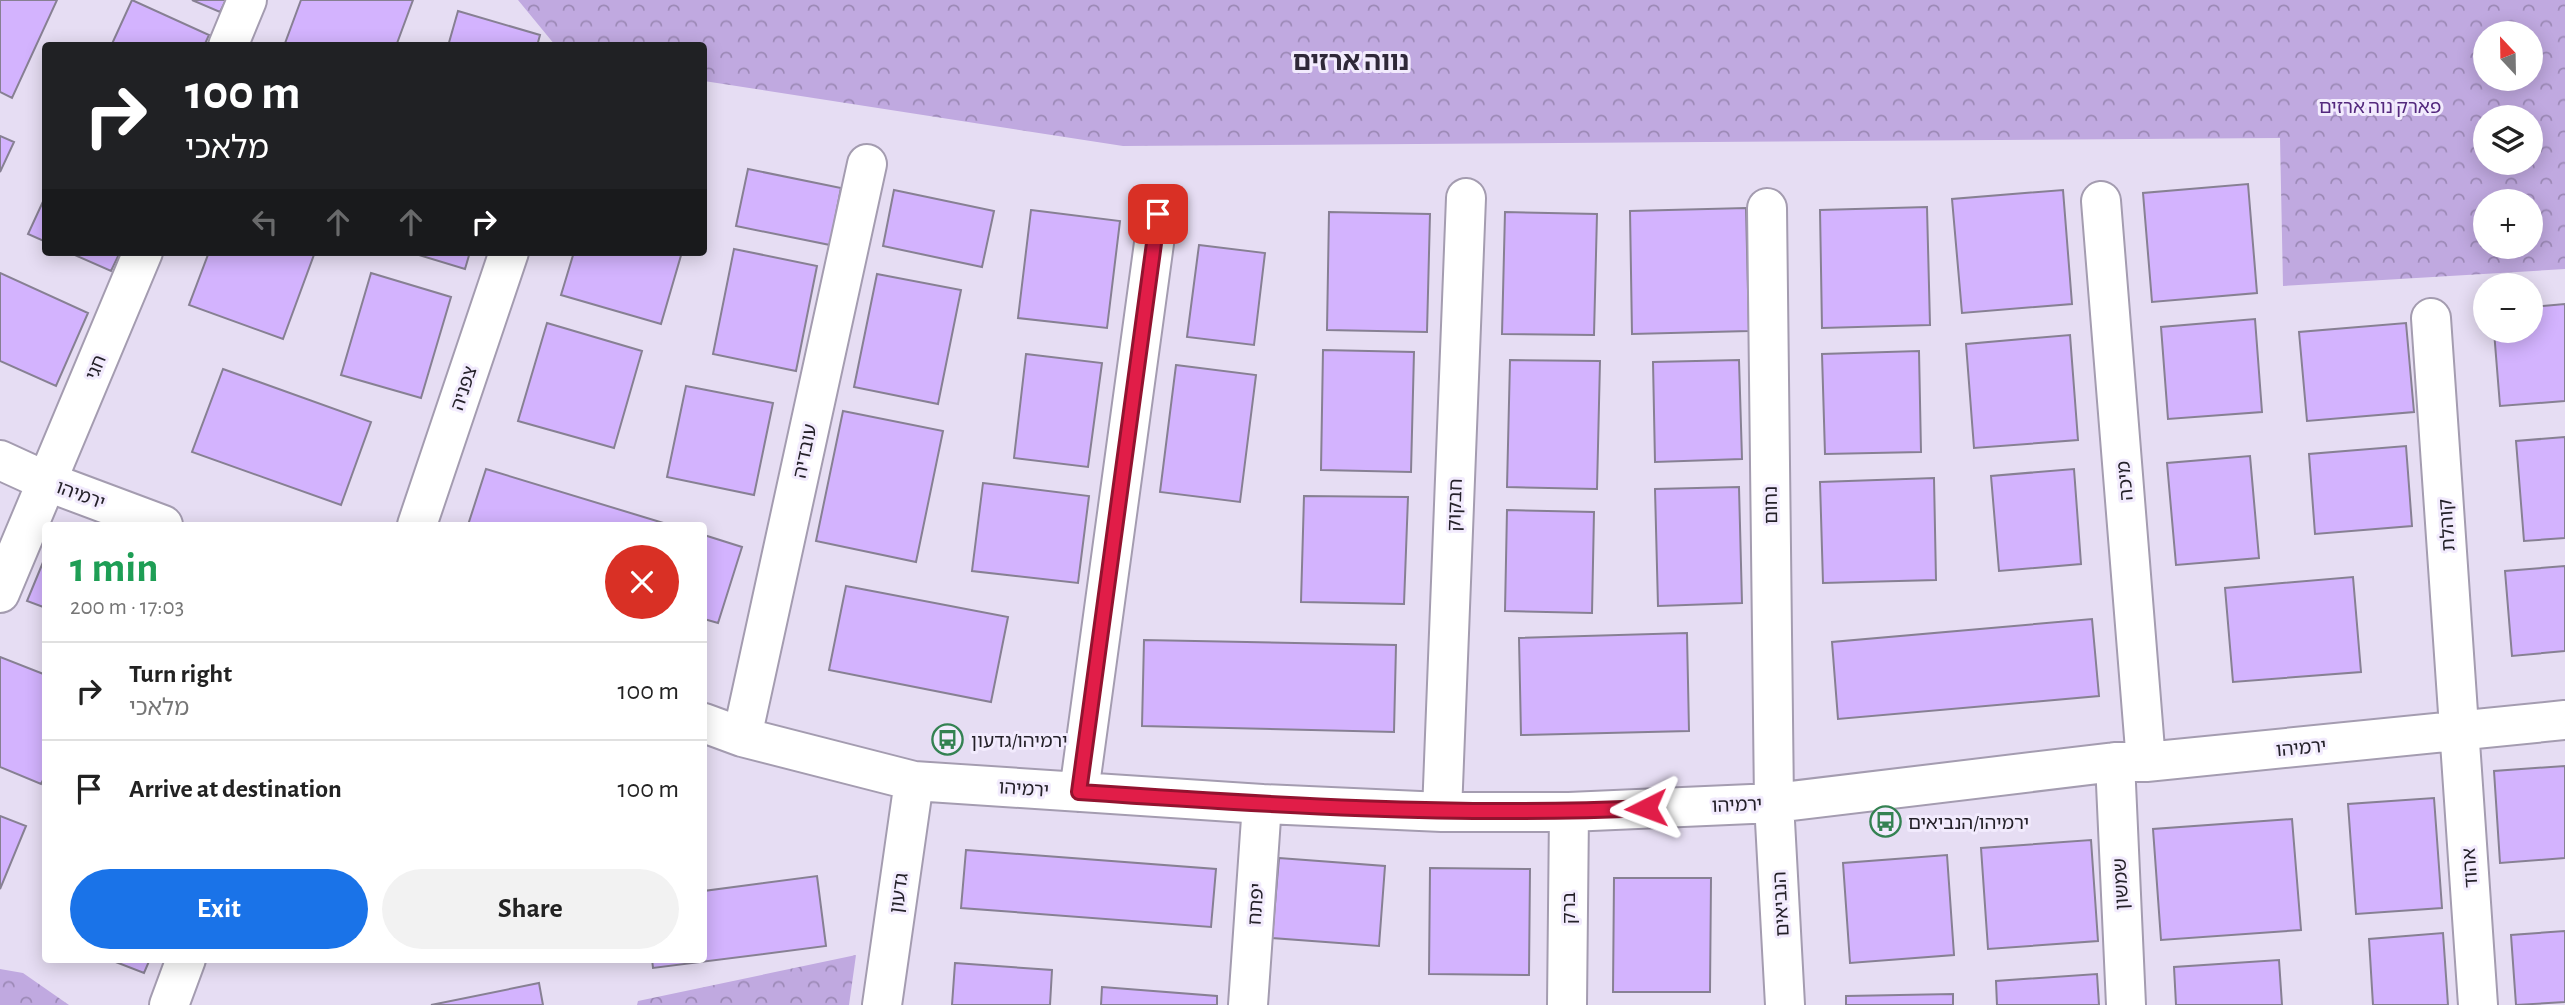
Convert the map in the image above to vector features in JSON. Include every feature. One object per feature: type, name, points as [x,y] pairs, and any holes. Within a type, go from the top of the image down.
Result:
[{"type":"street","points":[[230,42],[247,0]]},
{"type":"street","name":"עובדיה","points":[[742,737],[867,164]]},
{"type":"street","name":"חבקוק","points":[[1442,812],[1466,198]]},
{"type":"street","name":"מיכה","points":[[2101,201],[2131,762]]},
{"type":"street","name":"נחום","points":[[1767,208],[1774,803]]},
{"type":"street","points":[[1079,792],[1158,214]]},
{"type":"street","name":"חגי","points":[[0,593],[141,256]]},
{"type":"street","name":"צפניה","points":[[418,522],[508,256]]},
{"type":"street","name":"קוהלת","points":[[2431,318],[2461,732]]},
{"type":"street","name":"ירמיהו","points":[[0,460],[48,482],[155,522]]},
{"type":"street","name":"ירמיהו","points":[[707,724],[742,737],[915,781],[1262,804],[1442,812],[1569,812],[1774,803],[2131,762],[2565,720]]},
{"type":"street","name":"אהוד","points":[[2461,732],[2478,1005]]},
{"type":"street","name":"שמשון","points":[[2126,1005],[2131,762]]},
{"type":"street","name":"גדעון","points":[[882,1005],[915,781]]},
{"type":"street","name":"הנביאים","points":[[1774,803],[1786,1005]]},
{"type":"street","name":"יפתח","points":[[1248,1005],[1262,804]]},
{"type":"street","name":"ברק","points":[[1567,1005],[1569,812]]},
{"type":"street","points":[[169,1005],[185,963]]},
{"type":"green space","name":"פארק נוה ארזים","points":[[518,0],[2565,0],[2565,269],[2283,286],[2280,138],[1123,146],[707,81],[707,42],[553,42]]},
{"type":"green space","points":[[856,955],[849,1005],[637,1005],[638,1001]]},
{"type":"green space","points":[[0,969],[23,973],[69,1005],[0,1005]]},
{"type":"building","points":[[0,0],[57,0],[12,98],[0,92]]},
{"type":"building","points":[[132,0],[209,35],[206,42],[113,42]]},
{"type":"building","points":[[192,0],[226,0],[220,12]]},
{"type":"building","points":[[301,0],[413,0],[397,42],[285,42]]},
{"type":"building","points":[[458,11],[540,35],[538,42],[449,42]]},
{"type":"building","points":[[0,136],[14,142],[0,172]]},
{"type":"building","points":[[748,169],[841,188],[830,245],[736,226]]},
{"type":"building","points":[[2248,184],[2257,293],[2152,302],[2143,193]]},
{"type":"building","points":[[894,190],[994,211],[982,267],[883,246]]},
{"type":"building","points":[[2063,190],[2072,304],[1962,313],[1952,199]]},
{"type":"building","points":[[42,204],[42,240],[28,234]]},
{"type":"building","points":[[1927,207],[1930,325],[1822,328],[1820,210]]},
{"type":"building","points":[[1746,208],[1749,331],[1632,334],[1630,211]]},
{"type":"building","points":[[1031,210],[1120,221],[1107,328],[1018,318]]},
{"type":"building","points":[[1329,212],[1430,214],[1427,332],[1327,330]]},
{"type":"building","points":[[1505,212],[1597,214],[1594,335],[1502,334]]},
{"type":"building","points":[[1199,245],[1265,253],[1254,345],[1187,337]]},
{"type":"building","points":[[734,249],[817,266],[796,371],[713,354]]},
{"type":"building","points":[[77,256],[118,256],[111,271]]},
{"type":"building","points":[[207,256],[314,256],[283,339],[189,305]]},
{"type":"building","points":[[422,256],[469,256],[465,269]]},
{"type":"building","points":[[573,256],[681,256],[661,324],[561,295]]},
{"type":"building","points":[[0,273],[88,313],[56,386],[0,361]]},
{"type":"building","points":[[371,273],[451,297],[421,398],[341,375]]},
{"type":"building","points":[[877,274],[961,290],[938,404],[854,387]]},
{"type":"building","points":[[2565,304],[2565,401],[2500,406],[2495,343],[2543,343],[2543,306]]},
{"type":"building","points":[[2255,319],[2262,412],[2168,419],[2161,327]]},
{"type":"building","points":[[547,323],[642,351],[614,448],[518,421]]},
{"type":"building","points":[[2406,323],[2414,412],[2307,421],[2299,332]]},
{"type":"building","points":[[2070,335],[2078,440],[1974,448],[1966,344]]},
{"type":"building","points":[[1323,350],[1414,352],[1411,472],[1321,470]]},
{"type":"building","points":[[1919,351],[1921,452],[1825,454],[1822,354]]},
{"type":"building","points":[[1026,354],[1102,363],[1088,467],[1014,458]]},
{"type":"building","points":[[1510,360],[1600,361],[1597,489],[1507,487]]},
{"type":"building","points":[[1739,360],[1742,459],[1655,462],[1653,362]]},
{"type":"building","points":[[1176,365],[1256,375],[1240,502],[1160,492]]},
{"type":"building","points":[[223,369],[371,422],[341,505],[192,452]]},
{"type":"building","points":[[686,386],[773,403],[754,495],[667,477]]},
{"type":"building","points":[[843,411],[943,431],[916,562],[816,541]]},
{"type":"building","points":[[2565,437],[2565,538],[2524,541],[2516,441]]},
{"type":"building","points":[[2406,446],[2412,526],[2315,534],[2309,454]]},
{"type":"building","points":[[2250,456],[2259,558],[2176,565],[2167,463]]},
{"type":"building","points":[[486,469],[660,522],[469,522]]},
{"type":"building","points":[[2074,469],[2081,564],[1999,571],[1991,476]]},
{"type":"building","points":[[1934,478],[1936,580],[1823,583],[1820,482]]},
{"type":"building","points":[[983,483],[1089,496],[1078,583],[972,571]]},
{"type":"building","points":[[1739,487],[1742,603],[1658,606],[1655,489]]},
{"type":"building","points":[[1304,496],[1408,497],[1404,604],[1301,602]]},
{"type":"building","points":[[1507,510],[1594,512],[1592,613],[1505,611]]},
{"type":"building","points":[[707,536],[742,547],[718,623],[707,620]]},
{"type":"building","points":[[42,565],[42,607],[27,601]]},
{"type":"building","points":[[2565,566],[2565,651],[2512,656],[2505,571]]},
{"type":"building","points":[[2353,577],[2361,672],[2233,682],[2225,588]]},
{"type":"building","points":[[846,586],[1008,617],[991,702],[829,670]]},
{"type":"building","points":[[2092,619],[2099,696],[1838,719],[1832,642]]},
{"type":"building","points":[[1687,633],[1689,731],[1521,735],[1519,638]]},
{"type":"building","points":[[1144,640],[1396,645],[1394,732],[1142,726]]},
{"type":"building","points":[[0,657],[42,673],[42,782],[41,784],[0,767]]},
{"type":"building","points":[[2565,766],[2565,858],[2500,863],[2494,771]]},
{"type":"building","points":[[2434,798],[2442,908],[2356,914],[2348,804]]},
{"type":"building","points":[[0,816],[26,826],[0,889]]},
{"type":"building","points":[[2292,819],[2301,930],[2161,940],[2153,829]]},
{"type":"building","points":[[2091,840],[2098,941],[1988,949],[1981,848]]},
{"type":"building","points":[[966,850],[1216,869],[1211,927],[961,908]]},
{"type":"building","points":[[1947,855],[1954,955],[1850,963],[1843,863]]},
{"type":"building","points":[[1279,858],[1385,866],[1379,946],[1272,938]]},
{"type":"building","points":[[1430,868],[1530,869],[1529,975],[1429,974]]},
{"type":"building","points":[[817,876],[826,946],[707,961],[707,891]]},
{"type":"building","points":[[1614,878],[1711,878],[1710,992],[1613,992]]},
{"type":"building","points":[[2565,931],[2565,1002],[2516,1005],[2511,935]]},
{"type":"building","points":[[2443,933],[2448,1005],[2373,1005],[2369,939]]},
{"type":"building","points":[[2279,960],[2282,1005],[2176,1005],[2174,967]]},
{"type":"building","points":[[118,963],[148,963],[144,973]]},
{"type":"building","points":[[652,963],[692,963],[653,968]]},
{"type":"building","points":[[955,963],[1052,970],[1050,1005],[952,1005]]},
{"type":"building","points":[[2097,974],[2099,1005],[1997,1005],[1996,981]]},
{"type":"building","points":[[539,983],[543,1005],[431,1005]]},
{"type":"building","points":[[1102,987],[1217,996],[1217,1005],[1101,1005]]},
{"type":"building","points":[[1953,994],[1953,1005],[1846,1005],[1846,996]]},
{"type":"place","name":"ירמיהו/גדעון","points":[[948,740]]},
{"type":"place","name":"ירמיהו/הנביאים","points":[[1885,822]]},
{"type":"district","name":"נווה ארזים","points":[[1351,61]]},
{"type":"route","points":[[1158,214],[1079,792],[1442,812],[1569,812],[1646,808]]}]
